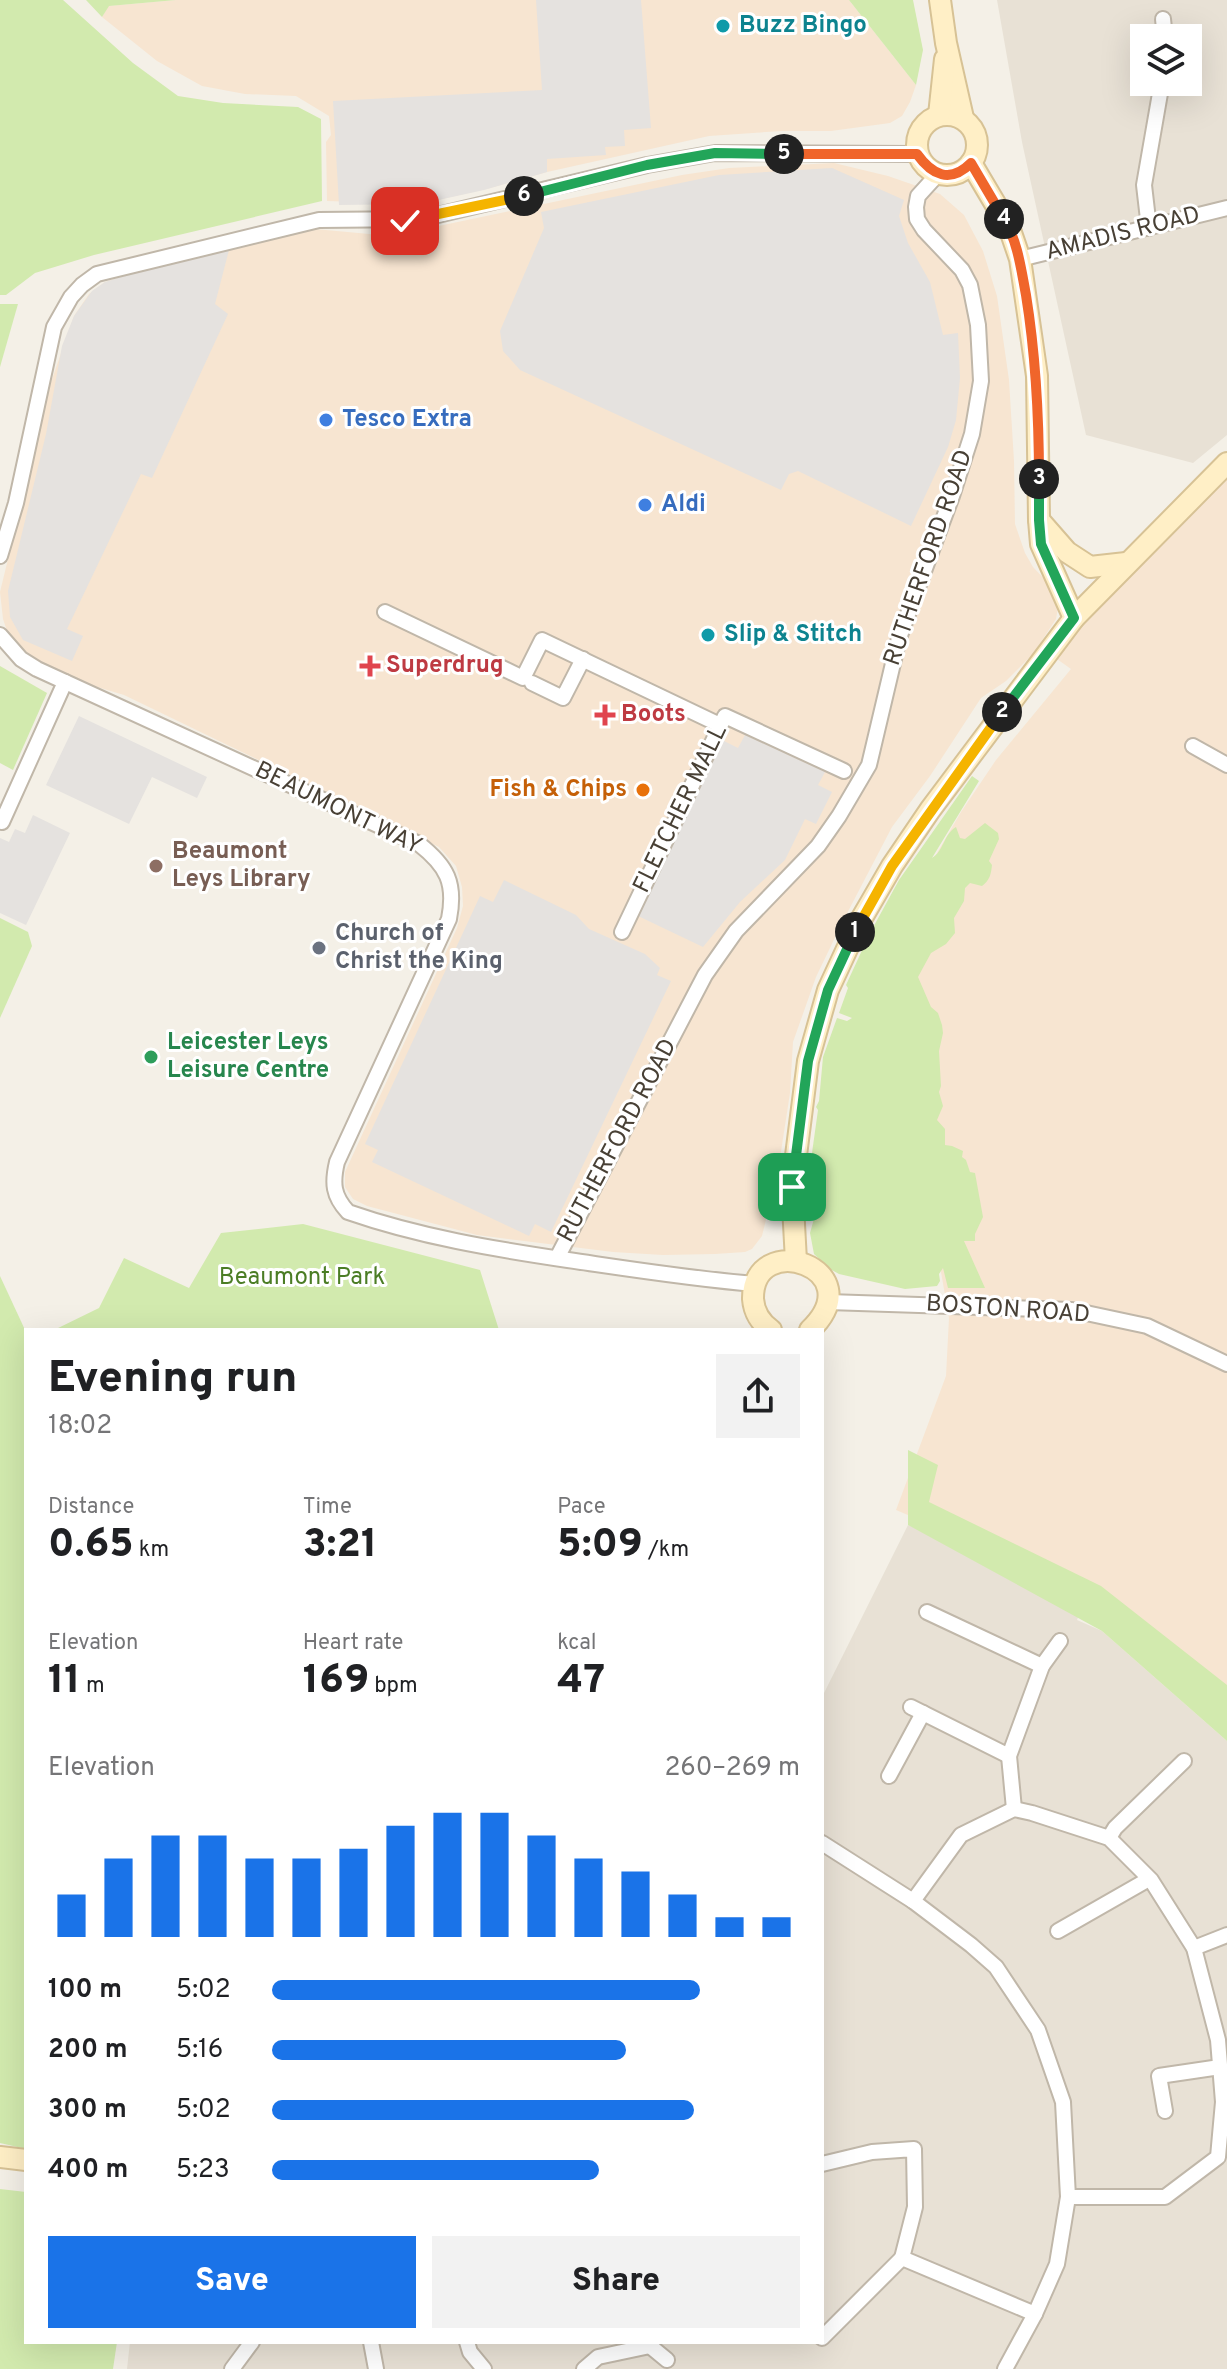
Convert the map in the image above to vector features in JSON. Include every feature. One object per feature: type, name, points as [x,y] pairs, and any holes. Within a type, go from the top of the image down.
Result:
[{"type":"street","points":[[940,0],[963,118],[975,132],[977,147],[965,170],[951,175],[938,174],[927,168],[917,154],[916,141],[921,128],[939,115],[963,118]]},
{"type":"street","points":[[1163,19],[1164,24]]},
{"type":"street","points":[[939,115],[946,43]]},
{"type":"street","points":[[1149,228],[1144,185],[1160,96]]},
{"type":"street","points":[[0,556],[16,503],[54,327],[71,297],[97,274],[319,220],[421,219],[647,165],[715,153],[917,154]]},
{"type":"street","points":[[971,163],[1009,227],[1020,259],[1037,376],[1041,544],[1074,618]]},
{"type":"street","name":"RUTHERFORD ROAD","points":[[557,1258],[711,966],[736,931],[818,846],[869,765],[899,638],[968,446],[981,381],[978,325],[970,285],[962,270],[917,219],[918,196],[938,174]]},
{"type":"street","name":"AMADIS ROAD","points":[[1020,259],[1227,208]]},
{"type":"street","points":[[796,1261],[792,1187],[808,1061],[828,990],[859,923],[892,866],[961,768],[1074,618],[1227,463]]},
{"type":"street","points":[[1039,520],[1067,552],[1090,567],[1126,563]]},
{"type":"street","name":"FLETCHER MALL","points":[[385,612],[523,678],[542,640],[720,725]]},
{"type":"street","name":"BEAUMONT WAY","points":[[0,635],[21,659],[419,844],[445,869],[452,887],[449,919],[337,1162],[334,1189],[338,1201],[348,1212],[497,1250],[755,1284]]},
{"type":"street","points":[[532,683],[563,698],[583,659]]},
{"type":"street","points":[[2,822],[65,682]]},
{"type":"street","name":"FLETCHER MALL","points":[[622,932],[725,716],[844,771]]},
{"type":"street","points":[[1193,746],[1227,765]]},
{"type":"street","points":[[769,1328],[754,1307],[755,1284],[762,1273],[783,1261],[807,1264],[824,1280],[828,1302],[822,1319],[812,1328]]},
{"type":"street","name":"BOSTON ROAD","points":[[828,1302],[1072,1310],[1147,1326],[1227,1364]]},
{"type":"street","points":[[927,1612],[1042,1666]]},
{"type":"street","points":[[1014,1809],[1009,1756],[1042,1666],[1060,1641]]},
{"type":"street","points":[[889,1776],[917,1710],[1009,1756]]},
{"type":"street","points":[[1109,1838],[1115,1828],[1184,1761]]},
{"type":"street","points":[[913,1901],[961,1835],[1014,1809],[1109,1838],[1149,1879],[1194,1948],[1218,2040],[1223,2159],[1165,2197],[1068,2197]]},
{"type":"street","points":[[824,1844],[913,1901],[996,1967],[1038,2030],[1063,2102],[1068,2197],[1057,2264],[1035,2314],[1005,2369]]},
{"type":"street","points":[[1058,1931],[1149,1879]]},
{"type":"street","points":[[1194,1948],[1227,1935]]},
{"type":"street","points":[[1165,2111],[1159,2076],[1220,2067]]},
{"type":"street","points":[[824,2164],[872,2152],[914,2149],[915,2207],[902,2258],[824,2336]]},
{"type":"street","points":[[0,2157],[24,2160]]},
{"type":"street","points":[[902,2258],[1035,2314]]},
{"type":"street","points":[[232,2369],[251,2344]]},
{"type":"street","points":[[371,2344],[376,2369]]},
{"type":"street","points":[[468,2344],[484,2369]]},
{"type":"street","points":[[584,2369],[598,2357],[651,2344],[667,2360]]},
{"type":"shaded area","points":[[176,0],[849,0],[916,85],[902,116],[890,123],[831,131],[709,136],[420,204],[327,201],[326,142],[331,135],[329,116],[296,96],[245,94],[202,86],[157,61],[102,17],[108,6]]},
{"type":"shaded area","points":[[536,0],[641,0],[651,128],[624,130],[625,146],[605,147],[606,155],[547,159],[547,172],[484,190],[420,204],[339,205],[333,101],[542,90]]},
{"type":"shaded area","points":[[997,0],[1227,0],[1227,435],[1193,463],[1086,435],[1022,142]]},
{"type":"shaded area","points":[[834,163],[888,176],[940,194],[964,215],[983,251],[997,296],[1009,380],[1015,524],[1033,567],[1050,585],[1058,608],[1056,619],[1033,654],[1006,681],[981,698],[892,827],[842,923],[816,977],[793,1042],[790,1093],[778,1171],[762,1236],[752,1249],[715,1254],[613,1252],[477,1235],[367,1206],[353,1199],[345,1187],[345,1172],[457,928],[463,906],[456,866],[439,847],[124,695],[94,686],[44,664],[25,652],[7,631],[0,592],[51,382],[74,316],[89,294],[105,282],[315,229],[380,235],[410,232],[682,175],[729,168]]},
{"type":"shaded area","points":[[832,168],[904,200],[899,216],[908,243],[930,282],[943,335],[958,333],[960,378],[956,420],[948,447],[911,526],[798,471],[789,474],[781,490],[520,370],[503,351],[500,331],[544,228],[541,212],[719,175]]},
{"type":"shaded area","points":[[229,250],[215,304],[228,314],[152,478],[141,474],[67,629],[83,636],[72,661],[23,640],[10,617],[8,591],[46,434],[62,346],[74,316],[92,291],[105,282]]},
{"type":"shaded area","points":[[1227,463],[1227,1686],[934,1526],[896,1510],[946,1376],[949,1318],[921,1157],[873,997],[903,920],[961,812],[996,760],[1071,669],[1047,652]]},
{"type":"shaded area","points":[[79,716],[207,777],[197,798],[152,777],[129,824],[46,785]]},
{"type":"shaded area","points":[[745,735],[825,772],[818,785],[832,792],[816,824],[805,819],[785,860],[740,902],[703,947],[636,915],[718,738],[738,748]]},
{"type":"shaded area","points":[[33,815],[70,833],[26,925],[0,913],[0,838],[9,842],[15,829],[25,833]]},
{"type":"shaded area","points":[[504,880],[576,915],[589,929],[645,954],[660,968],[657,975],[671,981],[551,1232],[535,1224],[529,1236],[372,1162],[378,1150],[365,1144],[480,896],[493,902]]},
{"type":"shaded area","points":[[908,1525],[1084,1601],[1077,1620],[1102,1631],[1227,1741],[1227,2369],[127,2369],[130,2344],[824,2344],[824,1693]]},
{"type":"green space","points":[[0,0],[63,0],[133,63],[178,96],[223,103],[298,107],[321,119],[322,201],[94,255],[35,273],[6,295],[0,295]]},
{"type":"green space","points":[[86,0],[176,0],[109,6],[102,17]]},
{"type":"green space","points":[[849,0],[913,0],[923,50],[916,85]]},
{"type":"green space","points":[[0,304],[18,304],[0,367]]},
{"type":"green space","points":[[0,666],[47,693],[13,770],[0,763]]},
{"type":"green space","points":[[972,776],[979,781],[932,858],[956,827],[960,838],[965,839],[985,823],[998,833],[999,839],[989,861],[991,874],[982,886],[970,883],[965,888],[964,901],[954,918],[955,933],[946,944],[931,953],[918,977],[942,1025],[939,1092],[943,1106],[937,1120],[945,1129],[945,1145],[963,1151],[962,1157],[970,1172],[975,1173],[983,1217],[975,1241],[964,1241],[985,1288],[948,1288],[943,1268],[937,1286],[905,1289],[839,1274],[814,1254],[810,1233],[815,1215],[811,1160],[816,1107],[823,1057],[837,1018],[847,1021],[852,1018],[839,1013],[848,988],[846,985],[870,933],[899,880]]},
{"type":"green space","points":[[0,918],[28,932],[32,946],[0,1018]]},
{"type":"green space","name":"Beaumont Park","points":[[303,1224],[480,1270],[498,1328],[58,1328],[99,1308],[124,1258],[189,1288],[221,1233]]},
{"type":"green space","points":[[0,1276],[24,1328],[24,2149],[0,2143]]},
{"type":"green space","points":[[908,1450],[938,1465],[929,1502],[1101,1586],[1227,1685],[1227,1741],[1102,1631],[908,1525]]},
{"type":"green space","points":[[0,2189],[24,2192],[24,2344],[117,2344],[113,2369],[0,2369]]},
{"type":"place","name":"Buzz Bingo","points":[[723,26]]},
{"type":"place","name":"Tesco Extra","points":[[326,420]]},
{"type":"place","name":"Aldi","points":[[645,505]]},
{"type":"place","name":"Slip & Stitch","points":[[708,635]]},
{"type":"place","name":"Superdrug","points":[[370,666]]},
{"type":"place","name":"Boots","points":[[605,715]]},
{"type":"place","name":"Fish & Chips","points":[[643,790]]},
{"type":"place","name":"Beaumont Leys Library","points":[[156,866]]},
{"type":"place","name":"Church of Christ the King","points":[[319,948]]},
{"type":"place","name":"Leicester Leys Leisure Centre","points":[[151,1057]]},
{"type":"route","points":[[405,221],[533,194],[647,165],[715,153],[917,154],[927,168],[938,174],[951,175],[965,170],[971,163],[1009,227],[1020,259],[1037,376],[1041,544],[1074,618],[930,810],[859,923],[828,990],[808,1061],[792,1187]]}]
